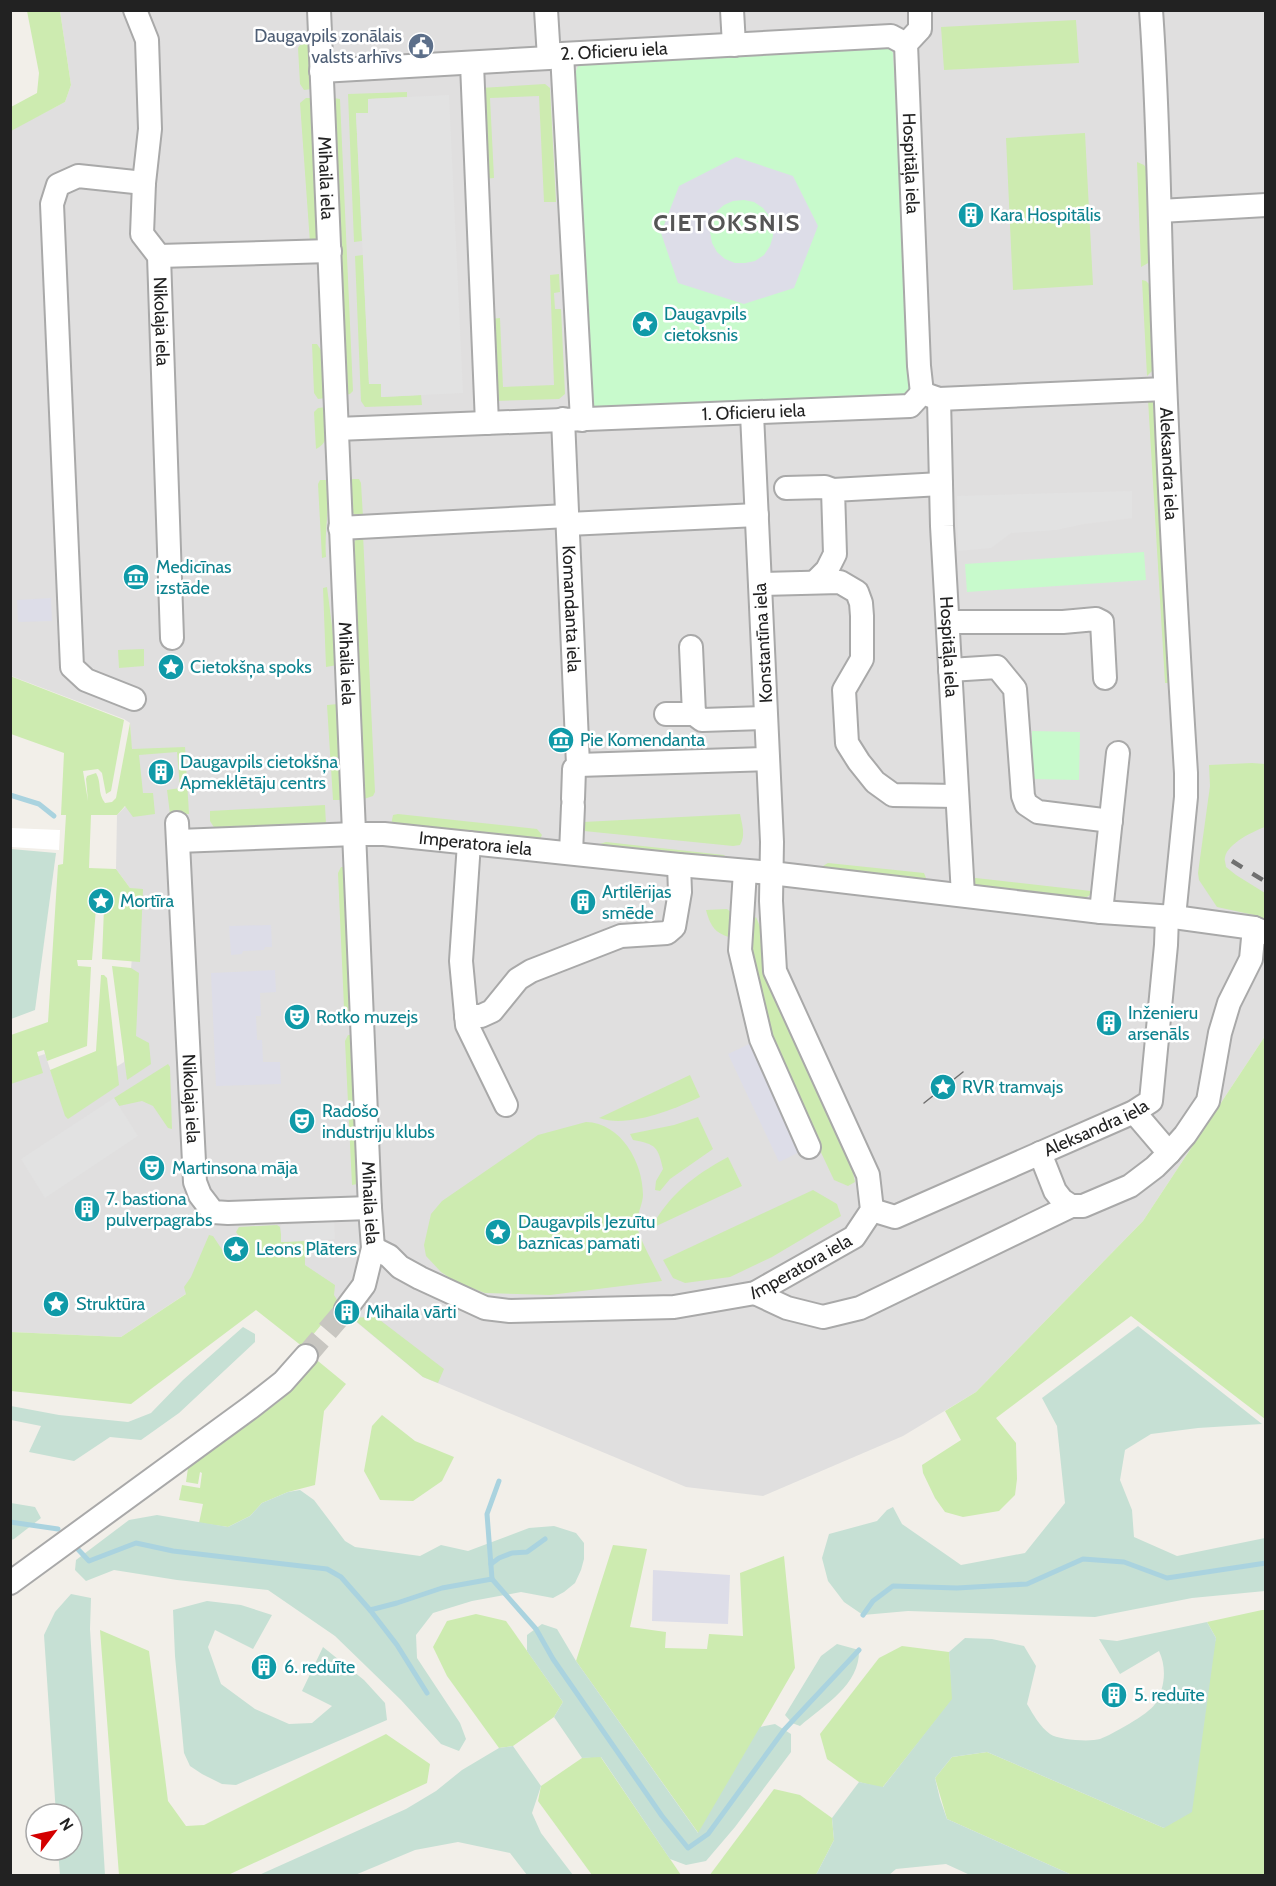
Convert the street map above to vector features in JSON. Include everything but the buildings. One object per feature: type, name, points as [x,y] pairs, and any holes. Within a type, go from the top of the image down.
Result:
[{"type":"street","name":"Nikolaja iela","points":[[135,10],[147,40],[150,129],[144,183],[142,234],[159,256],[172,638]]},
{"type":"street","name":"Mihaila iela","points":[[319,10],[373,1248],[364,1285],[346,1309]]},
{"type":"street","name":"Komandanta iela","points":[[546,10],[555,56],[572,420],[567,520],[578,765],[574,770],[571,854]]},
{"type":"street","points":[[732,10],[734,45]]},
{"type":"street","points":[[906,44],[920,29],[920,10]]},
{"type":"street","name":"Aleksandra iela","points":[[872,1210],[895,1217],[1134,1112],[1151,1101],[1166,945],[1186,797],[1186,773],[1165,389],[1155,66],[1151,10]]},
{"type":"street","name":"2. Oficieru iela","points":[[321,71],[472,64],[555,56],[891,36],[906,44]]},
{"type":"street","name":"Hospitāļa iela","points":[[906,44],[919,366],[930,396],[941,484],[963,895]]},
{"type":"street","points":[[472,64],[487,423]]},
{"type":"street","points":[[134,699],[86,680],[72,667],[52,204],[58,185],[78,176],[144,183]]},
{"type":"street","points":[[1160,211],[1266,205]]},
{"type":"street","points":[[159,256],[330,252]]},
{"type":"street","name":"1. Oficieru iela","points":[[337,429],[752,414],[910,406],[930,396],[1165,389]]},
{"type":"street","name":"Konstantīna iela","points":[[752,414],[772,850],[771,873]]},
{"type":"street","points":[[786,488],[825,487],[833,490],[941,484]]},
{"type":"street","points":[[815,582],[827,570],[835,554],[833,490]]},
{"type":"street","points":[[340,528],[757,515]]},
{"type":"street","points":[[760,584],[840,582],[857,592],[861,603],[862,659],[844,690],[847,743],[874,782],[893,795],[957,796]]},
{"type":"street","points":[[948,622],[1064,622],[1096,619],[1102,622],[1105,678]]},
{"type":"street","points":[[691,647],[694,714]]},
{"type":"street","points":[[950,670],[997,667],[1015,689],[1023,796],[1026,804],[1038,812],[1111,820]]},
{"type":"street","points":[[666,714],[694,714],[702,720],[766,718]]},
{"type":"street","points":[[1101,912],[1118,753]]},
{"type":"street","points":[[578,765],[768,759]]},
{"type":"street","name":"Nikolaja iela","points":[[178,832],[195,1182],[200,1195],[213,1212],[370,1208]]},
{"type":"street","name":"Imperatora iela","points":[[178,832],[384,834],[679,866],[771,873],[1101,912],[1170,917],[1260,930]]},
{"type":"street","points":[[469,843],[461,961],[467,1025],[506,1105]]},
{"type":"street","points":[[466,1016],[481,1016],[492,1011],[518,979],[531,971],[621,936],[667,933],[675,927],[680,892],[679,866]]},
{"type":"street","points":[[745,871],[740,950],[760,1039],[809,1147]]},
{"type":"street","points":[[771,873],[775,971],[867,1175],[872,1210]]},
{"type":"street","points":[[755,1293],[787,1308],[823,1317],[860,1308],[1071,1206],[1083,1206],[1130,1186],[1169,1153],[1185,1135],[1208,1101],[1220,1033],[1229,1003],[1251,959],[1260,930]]},
{"type":"street","points":[[1134,1112],[1169,1153]]},
{"type":"street","points":[[1040,1153],[1055,1191],[1071,1206]]},
{"type":"street","name":"Imperatora iela","points":[[373,1248],[389,1256],[400,1267],[420,1278],[485,1308],[510,1311],[674,1306],[755,1293],[854,1237],[872,1210]]},
{"type":"street","points":[[10,1583],[251,1407],[283,1382],[306,1356]]},
{"type":"shaded area","name":"CIETOKSNIS","points":[[60,11],[1265,11],[1265,1036],[1143,1221],[976,1392],[903,1436],[763,1496],[686,1487],[423,1377],[337,1306],[255,1248],[121,1337],[11,1332],[11,1065],[45,1054],[56,1087],[116,1067],[124,1062],[133,943],[130,888],[116,869],[117,815],[134,798],[130,723],[11,676],[11,130],[65,102],[71,85]]},
{"type":"shaded area","points":[[449,95],[463,393],[381,397],[381,384],[369,384],[356,113],[368,113],[368,99]]},
{"type":"shaded area","points":[[736,157],[793,176],[818,226],[794,288],[744,304],[678,283],[661,233],[679,186]],"holes":[[[733,201],[754,202],[763,208],[773,226],[770,246],[764,255],[755,261],[735,263],[725,259],[712,243],[711,222],[716,212]]]},
{"type":"shaded area","points":[[1132,491],[1132,518],[1056,530],[1011,533],[991,548],[958,551],[957,496]]},
{"type":"shaded area","points":[[51,598],[52,621],[18,622],[17,600]]},
{"type":"shaded area","points":[[271,925],[272,947],[231,955],[229,926]]},
{"type":"shaded area","points":[[275,970],[276,992],[260,993],[261,1016],[256,1016],[257,1040],[262,1040],[263,1062],[280,1062],[281,1084],[216,1086],[211,973]]},
{"type":"shaded area","points":[[766,1036],[816,1144],[779,1162],[728,1054]]},
{"type":"shaded area","points":[[114,1098],[138,1136],[45,1198],[21,1159]]},
{"type":"shaded area","points":[[334,1222],[335,1239],[281,1242],[281,1225]]},
{"type":"shaded area","points":[[653,1570],[730,1575],[728,1624],[652,1621]]},
{"type":"green space","points":[[27,11],[60,11],[71,85],[65,102],[11,131],[11,107],[37,93],[39,73]]},
{"type":"green space","points":[[1076,20],[1079,63],[944,70],[941,27]]},
{"type":"green space","points":[[310,43],[312,89],[304,90],[300,84],[298,48],[300,45]]},
{"type":"green space","points":[[889,46],[893,53],[912,383],[907,392],[898,397],[601,411],[593,407],[590,399],[574,76],[578,66],[589,61]]},
{"type":"green space","points":[[545,84],[550,88],[556,202],[544,202],[539,96],[490,98],[494,178],[483,179],[480,88]]},
{"type":"green space","points":[[407,92],[407,97],[368,99],[369,113],[356,113],[362,241],[354,242],[348,94]]},
{"type":"green space","points":[[306,98],[312,98],[318,236],[310,243],[300,103]]},
{"type":"green space","points":[[334,98],[340,99],[353,391],[346,395]]},
{"type":"green space","points":[[1085,133],[1093,285],[1013,290],[1006,138]]},
{"type":"green space","points":[[1137,162],[1144,165],[1148,171],[1150,262],[1141,267]]},
{"type":"green space","points":[[363,255],[369,384],[381,384],[382,397],[421,395],[422,405],[365,407],[361,401],[355,256]]},
{"type":"green space","points":[[559,274],[560,292],[554,293],[555,309],[561,309],[565,394],[559,399],[494,401],[490,319],[500,318],[503,387],[554,385],[550,275]]},
{"type":"green space","points":[[1142,280],[1152,287],[1153,370],[1147,376]]},
{"type":"green space","points":[[312,344],[317,344],[323,353],[326,398],[318,399],[314,393]]},
{"type":"green space","points":[[1148,400],[1153,400],[1170,683],[1165,683]]},
{"type":"green space","points":[[326,407],[326,437],[321,446],[316,449],[314,412],[318,408]]},
{"type":"green space","points":[[350,479],[359,479],[361,483],[363,517],[353,513]]},
{"type":"green space","points":[[320,480],[328,480],[326,557],[322,558],[318,484]]},
{"type":"green space","points":[[363,534],[375,792],[373,796],[364,799],[352,547],[358,535]]},
{"type":"green space","points":[[1144,552],[1146,580],[967,592],[965,564]]},
{"type":"green space","points":[[327,587],[337,665],[326,667],[323,588]]},
{"type":"green space","points":[[144,649],[144,666],[119,668],[118,650]]},
{"type":"green space","points":[[10,676],[124,720],[111,791],[106,794],[102,773],[98,769],[83,771],[88,801],[86,779],[87,776],[96,773],[101,796],[105,803],[112,802],[116,798],[130,723],[132,749],[185,747],[189,814],[170,814],[167,790],[180,788],[177,752],[139,755],[143,793],[153,793],[155,814],[133,817],[125,806],[117,815],[91,815],[89,868],[116,869],[130,888],[143,889],[140,962],[102,959],[104,908],[107,902],[104,897],[96,898],[92,960],[77,960],[78,966],[91,967],[87,1046],[47,1061],[44,1050],[37,1052],[43,1073],[11,1084],[11,1035],[48,1022],[58,865],[63,864],[66,815],[61,815],[64,753],[11,734]]},
{"type":"green space","points":[[338,704],[343,800],[333,800],[327,705]]},
{"type":"green space","points":[[1032,731],[1080,732],[1079,780],[1031,779]]},
{"type":"green space","points":[[1265,764],[1265,827],[1236,842],[1227,852],[1225,859],[1226,867],[1265,893],[1265,919],[1217,907],[1199,880],[1198,873],[1210,786],[1209,765]]},
{"type":"green space","points":[[325,805],[326,824],[215,829],[210,821],[210,811]]},
{"type":"green space","points":[[740,814],[743,837],[740,845],[733,846],[584,831],[580,824],[583,822]]},
{"type":"green space","points":[[393,815],[537,829],[542,835],[540,839],[391,825]]},
{"type":"green space","points":[[606,842],[724,855],[727,858],[598,847]]},
{"type":"green space","points":[[11,849],[56,853],[35,1010],[11,1019]]},
{"type":"green space","points":[[828,863],[924,873],[926,878],[924,882],[823,871],[823,866]]},
{"type":"green space","points":[[341,867],[344,867],[351,1012],[344,1008],[338,873]]},
{"type":"green space","points":[[967,877],[1091,891],[1090,895],[1085,898],[1076,899],[973,887]]},
{"type":"green space","points":[[727,909],[738,918],[737,939],[716,930],[706,910]]},
{"type":"green space","points":[[756,917],[763,934],[767,978],[852,1168],[855,1182],[848,1186],[834,1180],[766,1036],[747,925]]},
{"type":"green space","points":[[112,966],[131,968],[139,973],[136,1036],[149,1043],[151,1064],[127,1080]]},
{"type":"green space","points":[[101,975],[107,978],[119,1085],[68,1119],[50,1070],[96,1051]]},
{"type":"green space","points":[[348,1035],[352,1035],[357,1184],[352,1185],[345,1041]]},
{"type":"green space","points":[[1265,1036],[1265,1419],[1131,1316],[996,1418],[1016,1443],[1015,1495],[999,1511],[963,1517],[945,1512],[935,1498],[923,1473],[922,1465],[961,1440],[945,1411],[976,1392],[1143,1221]]},
{"type":"green space","points":[[168,1064],[170,1067],[172,1129],[168,1128],[153,1106],[142,1101],[119,1106],[114,1098]]},
{"type":"green space","points":[[690,1075],[700,1097],[664,1112],[637,1119],[611,1121],[599,1118]]},
{"type":"green space","points":[[698,1117],[713,1149],[670,1179],[660,1191],[655,1190],[656,1181],[663,1169],[657,1151],[647,1143],[633,1140],[630,1134],[674,1125]]},
{"type":"green space","points":[[586,1122],[610,1129],[628,1146],[634,1158],[642,1182],[643,1195],[637,1226],[644,1246],[662,1281],[550,1295],[485,1293],[456,1282],[441,1272],[426,1256],[424,1245],[431,1214],[442,1201],[538,1135]]},
{"type":"green space","points":[[728,1157],[742,1186],[650,1229],[683,1187]]},
{"type":"green space","points":[[813,1190],[837,1204],[841,1216],[772,1257],[730,1277],[685,1283],[673,1278],[663,1260]]},
{"type":"green space","points":[[277,1225],[280,1227],[282,1242],[305,1241],[305,1265],[335,1285],[334,1295],[339,1303],[303,1347],[256,1310],[131,1404],[11,1391],[11,1332],[121,1337],[186,1294],[184,1287],[191,1277],[209,1235],[213,1236],[225,1254],[243,1242],[236,1232],[239,1227]]},
{"type":"green space","points":[[353,1314],[363,1317],[372,1314],[444,1369],[438,1383],[423,1377],[351,1317]]},
{"type":"green space","points":[[1138,1326],[1262,1424],[1151,1434],[1125,1450],[1120,1480],[1132,1510],[1134,1537],[1177,1556],[1265,1538],[1265,1591],[1192,1598],[1095,1617],[908,1611],[863,1615],[844,1602],[828,1581],[822,1558],[829,1534],[877,1521],[893,1507],[902,1524],[961,1565],[1025,1553],[1065,1503],[1057,1426],[1042,1398]]},
{"type":"green space","points":[[243,1327],[255,1334],[255,1342],[179,1413],[141,1440],[110,1437],[74,1461],[29,1452],[41,1426],[11,1420],[11,1406],[59,1415],[128,1422],[151,1413],[183,1380]]},
{"type":"green space","points":[[318,1361],[346,1384],[324,1411],[315,1485],[288,1492],[262,1503],[250,1516],[228,1527],[199,1523],[203,1504],[179,1500],[182,1485],[200,1488],[202,1473],[200,1472],[198,1484],[186,1482],[188,1468],[281,1400]]},
{"type":"green space","points":[[382,1415],[415,1441],[454,1457],[442,1481],[413,1501],[380,1500],[364,1471],[372,1426]]},
{"type":"green space","points":[[300,1490],[314,1500],[345,1541],[355,1547],[420,1556],[441,1545],[468,1551],[529,1528],[554,1526],[576,1533],[584,1543],[581,1570],[575,1583],[564,1592],[553,1598],[521,1592],[472,1601],[433,1613],[416,1635],[417,1658],[460,1723],[466,1739],[459,1751],[441,1744],[401,1700],[335,1636],[268,1590],[177,1580],[114,1570],[86,1581],[75,1570],[76,1560],[129,1520],[157,1515],[228,1527],[250,1516],[262,1503],[288,1492]]},
{"type":"green space","points":[[11,1503],[35,1507],[41,1518],[11,1540]]},
{"type":"green space","points":[[613,1545],[647,1549],[630,1627],[666,1632],[665,1648],[707,1649],[709,1634],[743,1636],[740,1573],[784,1556],[795,1668],[699,1834],[576,1661]]},
{"type":"green space","points":[[71,1594],[91,1598],[90,1629],[105,1875],[60,1875],[59,1862],[84,1862],[84,1802],[55,1802],[44,1635],[55,1612]]},
{"type":"green space","points":[[207,1601],[241,1605],[272,1615],[253,1649],[215,1630],[208,1647],[221,1684],[255,1709],[289,1724],[312,1723],[332,1706],[302,1691],[323,1647],[364,1680],[385,1703],[387,1720],[236,1785],[222,1784],[202,1774],[190,1766],[184,1753],[173,1610]]},
{"type":"green space","points":[[1265,1610],[1264,1875],[1072,1875],[947,1819],[935,1778],[952,1757],[987,1752],[1164,1828],[1216,1638],[1207,1622]]},
{"type":"green space","points":[[476,1614],[506,1621],[563,1702],[554,1717],[513,1746],[499,1748],[447,1676],[433,1647],[447,1621]]},
{"type":"green space","points":[[1207,1622],[1216,1638],[1192,1812],[1164,1828],[987,1752],[952,1757],[935,1778],[947,1819],[1072,1875],[970,1875],[946,1864],[896,1869],[889,1875],[816,1875],[834,1840],[832,1818],[859,1782],[883,1787],[952,1699],[949,1652],[965,1638],[992,1639],[1024,1646],[1036,1666],[1027,1704],[1037,1720],[1046,1731],[1054,1736],[1089,1740],[1100,1739],[1112,1733],[1151,1708],[1158,1698],[1164,1678],[1159,1651],[1120,1674],[1099,1639],[1117,1641]]},
{"type":"green space","points":[[542,1624],[557,1629],[576,1661],[698,1833],[760,1727],[775,1724],[791,1734],[791,1752],[735,1827],[706,1861],[686,1865],[670,1859],[601,1757],[582,1758],[554,1717],[563,1702],[527,1651],[527,1635]]},
{"type":"green space","points":[[100,1630],[149,1651],[168,1801],[186,1826],[204,1825],[386,1734],[430,1764],[427,1783],[228,1875],[119,1875]]},
{"type":"green space","points":[[837,1644],[859,1650],[854,1674],[839,1693],[800,1726],[792,1723],[785,1715],[821,1656]]},
{"type":"green space","points":[[902,1646],[949,1652],[953,1699],[882,1788],[859,1782],[827,1759],[820,1734],[879,1658]]},
{"type":"green space","points":[[513,1746],[541,1786],[532,1813],[541,1833],[573,1875],[527,1875],[510,1853],[458,1842],[415,1850],[355,1875],[259,1875],[406,1809],[436,1791],[462,1770],[499,1748]]},
{"type":"green space","points":[[600,1756],[681,1875],[592,1875],[538,1801],[541,1786],[582,1758]]},
{"type":"green space","points":[[774,1789],[800,1795],[832,1818],[834,1840],[816,1875],[709,1876]]},
{"type":"pier","points":[[10,828],[60,830],[59,850],[11,847]]},
{"type":"waterway","points":[[10,795],[39,804],[54,816]]},
{"type":"waterway","points":[[492,1579],[487,1514],[499,1481]]},
{"type":"waterway","points":[[10,1522],[58,1529]]},
{"type":"waterway","points":[[491,1564],[512,1553],[527,1552],[545,1539]]},
{"type":"waterway","points":[[73,1544],[89,1561],[136,1543],[173,1551],[327,1569],[341,1577],[370,1610],[442,1588],[492,1579],[536,1629],[553,1659],[662,1816],[688,1848],[708,1834],[784,1730],[859,1650]]},
{"type":"waterway","points":[[863,1615],[873,1601],[893,1586],[957,1588],[1027,1584],[1083,1559],[1124,1562],[1167,1578],[1266,1563]]},
{"type":"waterway","points":[[370,1610],[397,1645],[427,1693]]},
{"type":"tunnel","points":[[306,1356],[346,1309]]},
{"type":"tram line","points":[[924,1103],[963,1072]]},
{"type":"railway","points":[[1232,861],[1266,882]]},
{"type":"place","name":"Daugavpils zonālais valsts arhīvs","points":[[421,46]]},
{"type":"place","name":"Kara Hospitālis","points":[[971,215]]},
{"type":"place","name":"Daugavpils cietoksnis","points":[[645,324]]},
{"type":"place","name":"Medicīnas izstāde","points":[[136,577]]},
{"type":"place","name":"Cietokšņa spoks","points":[[171,667]]},
{"type":"place","name":"Pie Komendanta","points":[[561,740]]},
{"type":"place","name":"Daugavpils cietokšņa Apmeklētāju centrs","points":[[161,772]]},
{"type":"place","name":"Mortīra","points":[[101,901]]},
{"type":"place","name":"Artilērijas smēde","points":[[583,902]]},
{"type":"place","name":"Rotko muzejs","points":[[297,1017]]},
{"type":"place","name":"Inženieru arsenāls","points":[[1109,1023]]},
{"type":"place","name":"RVR tramvajs","points":[[943,1087]]},
{"type":"place","name":"Radošo industriju klubs","points":[[302,1121]]},
{"type":"place","name":"Martinsona māja","points":[[152,1168]]},
{"type":"place","name":"7. bastiona pulverpagrabs","points":[[87,1209]]},
{"type":"place","name":"Daugavpils Jezuītu baznīcas pamati","points":[[498,1232]]},
{"type":"place","name":"Leons Plāters","points":[[236,1249]]},
{"type":"place","name":"Struktūra","points":[[56,1304]]},
{"type":"place","name":"Mihaila vārti","points":[[347,1312]]},
{"type":"place","name":"6. reduīte","points":[[264,1667]]},
{"type":"place","name":"5. reduīte","points":[[1114,1695]]},
{"type":"district","name":"CIETOKSNIS","points":[[727,223]]}]
